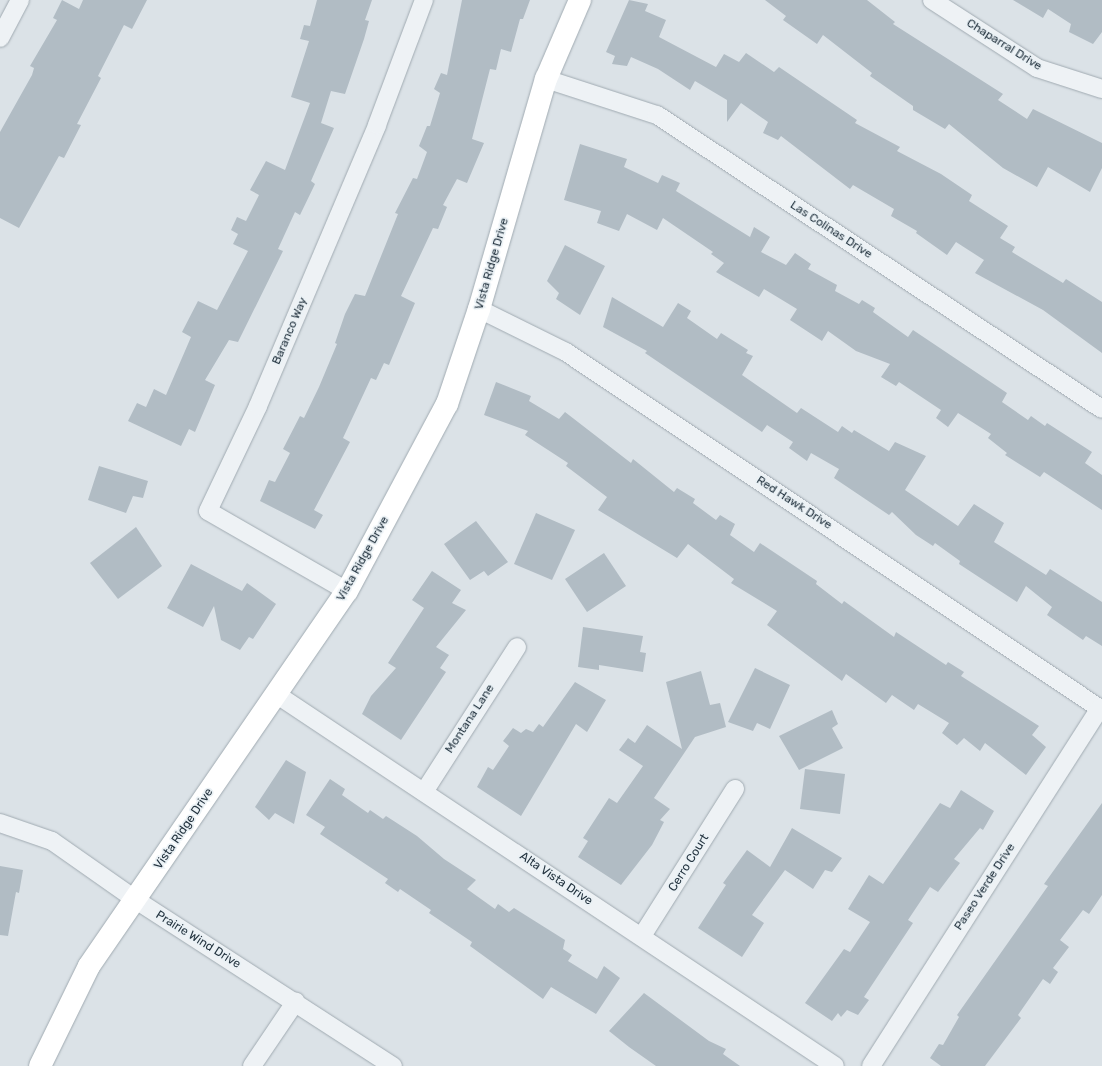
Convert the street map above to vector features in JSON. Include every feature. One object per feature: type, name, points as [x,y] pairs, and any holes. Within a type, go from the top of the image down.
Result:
[{"type":"street","points":[[0,38],[20,0]]},
{"type":"street","name":"Baranco Way","points":[[347,591],[208,511],[258,406],[374,132],[424,0]]},
{"type":"street","name":"Vista Ridge Drive","points":[[40,1066],[89,966],[136,900],[347,591],[446,404],[479,309],[546,79],[580,0]]},
{"type":"street","name":"Chaparral Drive","points":[[932,0],[1037,68],[1102,89]]},
{"type":"street","name":"Las Colinas Drive","points":[[546,79],[657,115],[1102,409]]},
{"type":"street","name":"Red Hawk Drive","points":[[479,309],[566,352],[1101,709]]},
{"type":"street","name":"Montana Lane","points":[[424,792],[517,647]]},
{"type":"street","name":"Alta Vista Drive","points":[[276,694],[642,936],[835,1066]]},
{"type":"street","name":"Paseo Verde Drive","points":[[871,1066],[1101,709]]},
{"type":"street","name":"Cerro Court","points":[[642,936],[735,789]]},
{"type":"street","name":"Prairie Wind Drive","points":[[0,823],[9,824],[52,841],[136,900],[296,1001],[393,1066]]},
{"type":"street","points":[[252,1066],[296,1001]]},
{"type":"building","points":[[62,0],[79,9],[83,0],[147,0],[132,29],[124,25],[98,76],[101,78],[77,124],[81,125],[64,158],[59,156],[19,228],[0,218],[0,132],[32,75],[34,68],[30,66],[57,20],[53,18]]},
{"type":"building","points":[[317,0],[372,0],[365,20],[369,21],[364,39],[345,94],[331,91],[321,123],[334,128],[311,181],[315,184],[300,215],[295,212],[278,249],[283,251],[238,342],[229,340],[205,380],[215,385],[195,432],[189,429],[181,446],[128,421],[137,403],[146,407],[154,389],[166,395],[191,337],[182,332],[198,301],[217,310],[248,251],[233,244],[238,234],[231,230],[237,217],[246,221],[259,195],[250,190],[266,161],[285,170],[310,103],[291,97],[309,41],[300,39],[304,25],[310,26]]},
{"type":"building","points":[[462,0],[530,0],[523,19],[520,19],[511,52],[501,49],[496,70],[490,69],[472,139],[484,143],[467,183],[457,179],[443,205],[447,207],[438,229],[433,228],[401,296],[415,303],[389,365],[384,363],[376,380],[371,378],[343,438],[350,442],[314,510],[323,515],[315,529],[260,501],[269,480],[275,482],[290,453],[283,449],[300,416],[304,418],[319,387],[337,344],[335,343],[345,314],[355,294],[365,296],[398,214],[395,213],[413,178],[417,179],[427,152],[419,146],[427,126],[430,126],[440,93],[434,89],[441,73],[447,75]]},
{"type":"building","points":[[629,0],[648,4],[645,11],[666,20],[659,37],[716,67],[724,54],[739,62],[746,53],[774,72],[779,67],[857,120],[855,123],[900,147],[897,151],[941,174],[972,195],[969,201],[1008,226],[1000,238],[1015,247],[1012,252],[1063,283],[1066,279],[1102,302],[1102,353],[1043,310],[975,273],[984,260],[956,242],[947,255],[916,233],[917,231],[891,216],[894,209],[853,185],[850,189],[781,136],[778,140],[763,133],[768,122],[741,103],[727,122],[727,100],[695,81],[690,90],[658,69],[631,57],[627,66],[612,64],[615,56],[606,52]]},
{"type":"building","points":[[765,0],[867,0],[895,22],[893,24],[1003,94],[998,100],[1027,119],[1033,109],[1102,143],[1102,168],[1090,192],[1048,167],[1037,187],[1003,168],[949,124],[945,129],[913,110],[913,106],[870,76],[872,73],[823,35],[817,44],[783,20],[786,16]]},
{"type":"building","points":[[1013,0],[1102,0],[1102,32],[1093,44],[1069,32],[1071,24],[1048,9],[1043,18]]},
{"type":"building","points":[[580,144],[627,159],[624,167],[658,183],[662,175],[680,183],[676,191],[750,237],[754,227],[770,237],[761,252],[786,265],[795,253],[811,264],[808,269],[837,285],[835,291],[859,304],[862,300],[875,308],[873,312],[908,337],[913,330],[1007,393],[1002,402],[1028,420],[1031,416],[1045,426],[1047,423],[1092,452],[1085,463],[1102,475],[1102,510],[1044,472],[1040,477],[1005,455],[1007,453],[988,438],[991,434],[958,413],[948,427],[936,418],[941,410],[899,382],[896,386],[881,377],[890,364],[856,351],[828,331],[822,341],[790,320],[797,309],[764,289],[759,297],[716,272],[724,263],[711,254],[713,252],[663,218],[657,230],[627,214],[619,231],[597,223],[601,211],[564,200]]},
{"type":"building","points":[[565,245],[605,266],[580,315],[556,299],[559,293],[547,281]]},
{"type":"building","points":[[612,297],[663,327],[678,303],[691,311],[687,318],[717,339],[721,333],[748,350],[746,353],[753,356],[742,375],[797,413],[801,408],[838,432],[842,426],[852,433],[854,430],[889,451],[895,442],[926,456],[905,490],[958,526],[974,504],[1004,523],[994,542],[1046,575],[1050,569],[1102,602],[1102,646],[1086,636],[1083,640],[1047,615],[1052,607],[1026,586],[1017,602],[959,564],[960,561],[935,543],[933,546],[916,535],[892,512],[889,515],[834,478],[839,469],[811,453],[807,461],[789,448],[793,442],[767,425],[762,432],[645,353],[647,351],[603,327]]},
{"type":"building","points":[[496,382],[531,396],[529,401],[559,419],[565,412],[631,463],[633,459],[674,492],[677,488],[695,499],[693,503],[716,520],[720,515],[735,524],[730,535],[754,552],[760,543],[817,581],[816,584],[842,604],[844,601],[894,637],[896,632],[946,665],[948,662],[964,672],[961,676],[1039,726],[1032,735],[1046,747],[1026,775],[985,743],[980,751],[964,738],[957,745],[942,733],[949,723],[918,704],[914,710],[892,695],[886,703],[846,674],[842,681],[767,625],[777,611],[731,583],[734,579],[688,544],[677,558],[598,510],[607,497],[566,466],[568,463],[525,435],[528,431],[484,415]]},
{"type":"building","points":[[99,466],[148,481],[143,498],[133,496],[126,513],[88,500]]},
{"type":"building","points":[[536,513],[575,530],[552,580],[514,564]]},
{"type":"building","points":[[476,521],[508,562],[488,576],[484,571],[470,580],[444,544]]},
{"type":"building","points":[[136,527],[162,566],[118,599],[90,563]]},
{"type":"building","points":[[604,553],[626,586],[587,612],[565,579]]},
{"type":"building","points":[[191,564],[242,591],[247,583],[276,604],[253,639],[249,637],[240,650],[221,640],[214,606],[203,627],[167,608]]},
{"type":"building","points":[[432,571],[461,590],[452,603],[466,610],[436,647],[449,655],[440,668],[446,672],[401,740],[362,714],[371,696],[396,668],[388,663],[424,608],[412,600]]},
{"type":"building","points":[[583,627],[643,636],[640,652],[646,653],[643,672],[599,665],[599,670],[578,667]]},
{"type":"building","points":[[755,668],[790,685],[770,729],[757,723],[753,731],[728,722]]},
{"type":"building","points":[[701,671],[710,705],[720,703],[726,727],[695,737],[654,798],[670,809],[660,820],[664,822],[652,845],[621,885],[578,857],[588,841],[583,838],[609,798],[617,803],[643,766],[619,750],[628,738],[635,743],[647,725],[682,749],[666,682]]},
{"type":"building","points":[[575,682],[606,700],[587,732],[576,724],[521,816],[477,787],[488,767],[493,770],[509,746],[503,741],[513,728],[521,733],[526,729],[533,732],[539,724],[543,727]]},
{"type":"building","points":[[832,710],[838,724],[832,728],[843,748],[799,770],[779,736]]},
{"type":"building","points":[[286,760],[306,772],[294,824],[275,813],[269,820],[255,807]]},
{"type":"building","points":[[805,769],[845,774],[840,814],[800,809]]},
{"type":"building","points":[[330,779],[345,789],[342,795],[368,813],[370,810],[383,819],[386,816],[417,836],[444,859],[476,880],[467,889],[495,909],[498,904],[509,912],[514,908],[565,940],[563,949],[572,955],[568,961],[597,979],[604,966],[620,978],[596,1014],[551,987],[543,999],[470,946],[472,942],[429,913],[431,910],[400,889],[398,892],[385,883],[388,879],[320,834],[325,827],[306,815]]},
{"type":"building","points":[[961,790],[994,811],[983,830],[980,828],[954,859],[960,863],[938,892],[930,887],[908,920],[913,923],[864,997],[869,1000],[858,1015],[847,1010],[841,1017],[838,1013],[832,1021],[805,1003],[844,949],[850,952],[870,922],[848,909],[869,875],[883,884],[940,803],[950,808]]},
{"type":"building","points":[[1102,803],[1102,895],[1089,914],[1083,910],[1060,940],[1069,947],[1053,968],[1058,972],[1050,984],[1043,979],[1018,1015],[1021,1018],[985,1066],[941,1066],[930,1058],[939,1044],[943,1045],[959,1017],[957,1015],[1048,886],[1044,884]]},
{"type":"building","points":[[792,828],[842,858],[832,872],[825,870],[813,889],[785,870],[752,915],[764,923],[742,957],[698,928],[726,885],[723,883],[747,850],[770,867]]},
{"type":"building","points":[[0,866],[23,870],[19,893],[16,892],[8,936],[0,935]]},
{"type":"building","points":[[644,993],[709,1041],[726,1049],[723,1054],[740,1066],[656,1066],[629,1047],[609,1031]]}]
